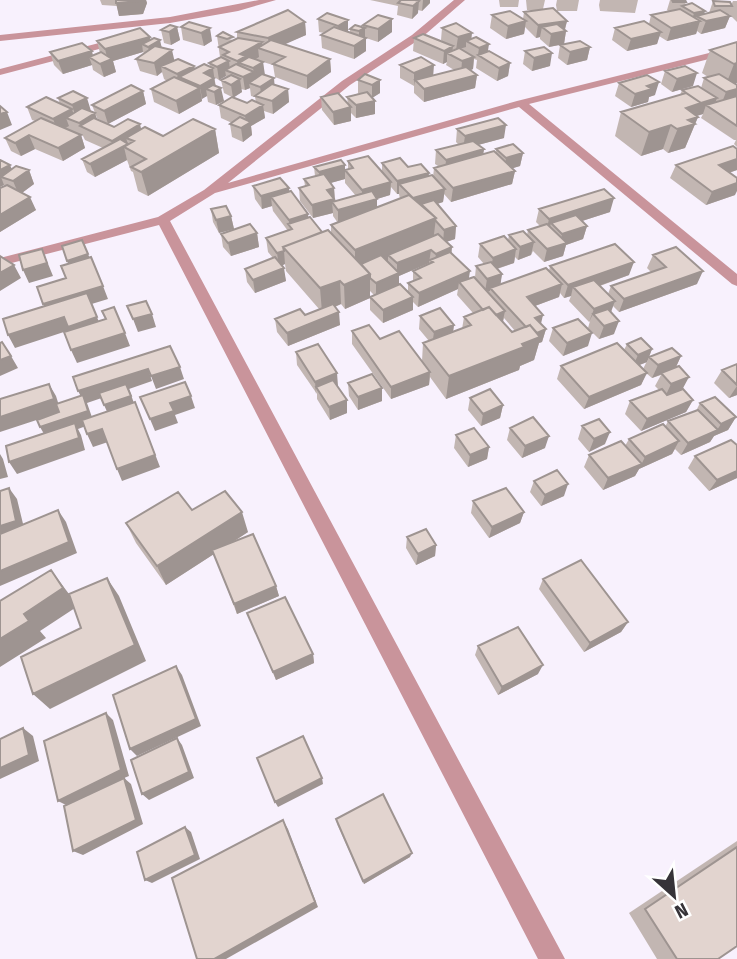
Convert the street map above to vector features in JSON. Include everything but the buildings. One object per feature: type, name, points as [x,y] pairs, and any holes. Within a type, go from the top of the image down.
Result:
[{"type":"street","points":[[0,38],[116,27],[202,15],[271,0]]},
{"type":"street","points":[[0,262],[163,219],[208,193],[346,83],[416,37],[460,0]]},
{"type":"street","points":[[0,72],[107,44],[202,15]]},
{"type":"street","points":[[208,193],[521,103],[737,49]]},
{"type":"street","points":[[521,103],[737,281]]},
{"type":"street","points":[[163,219],[552,959]]}]
